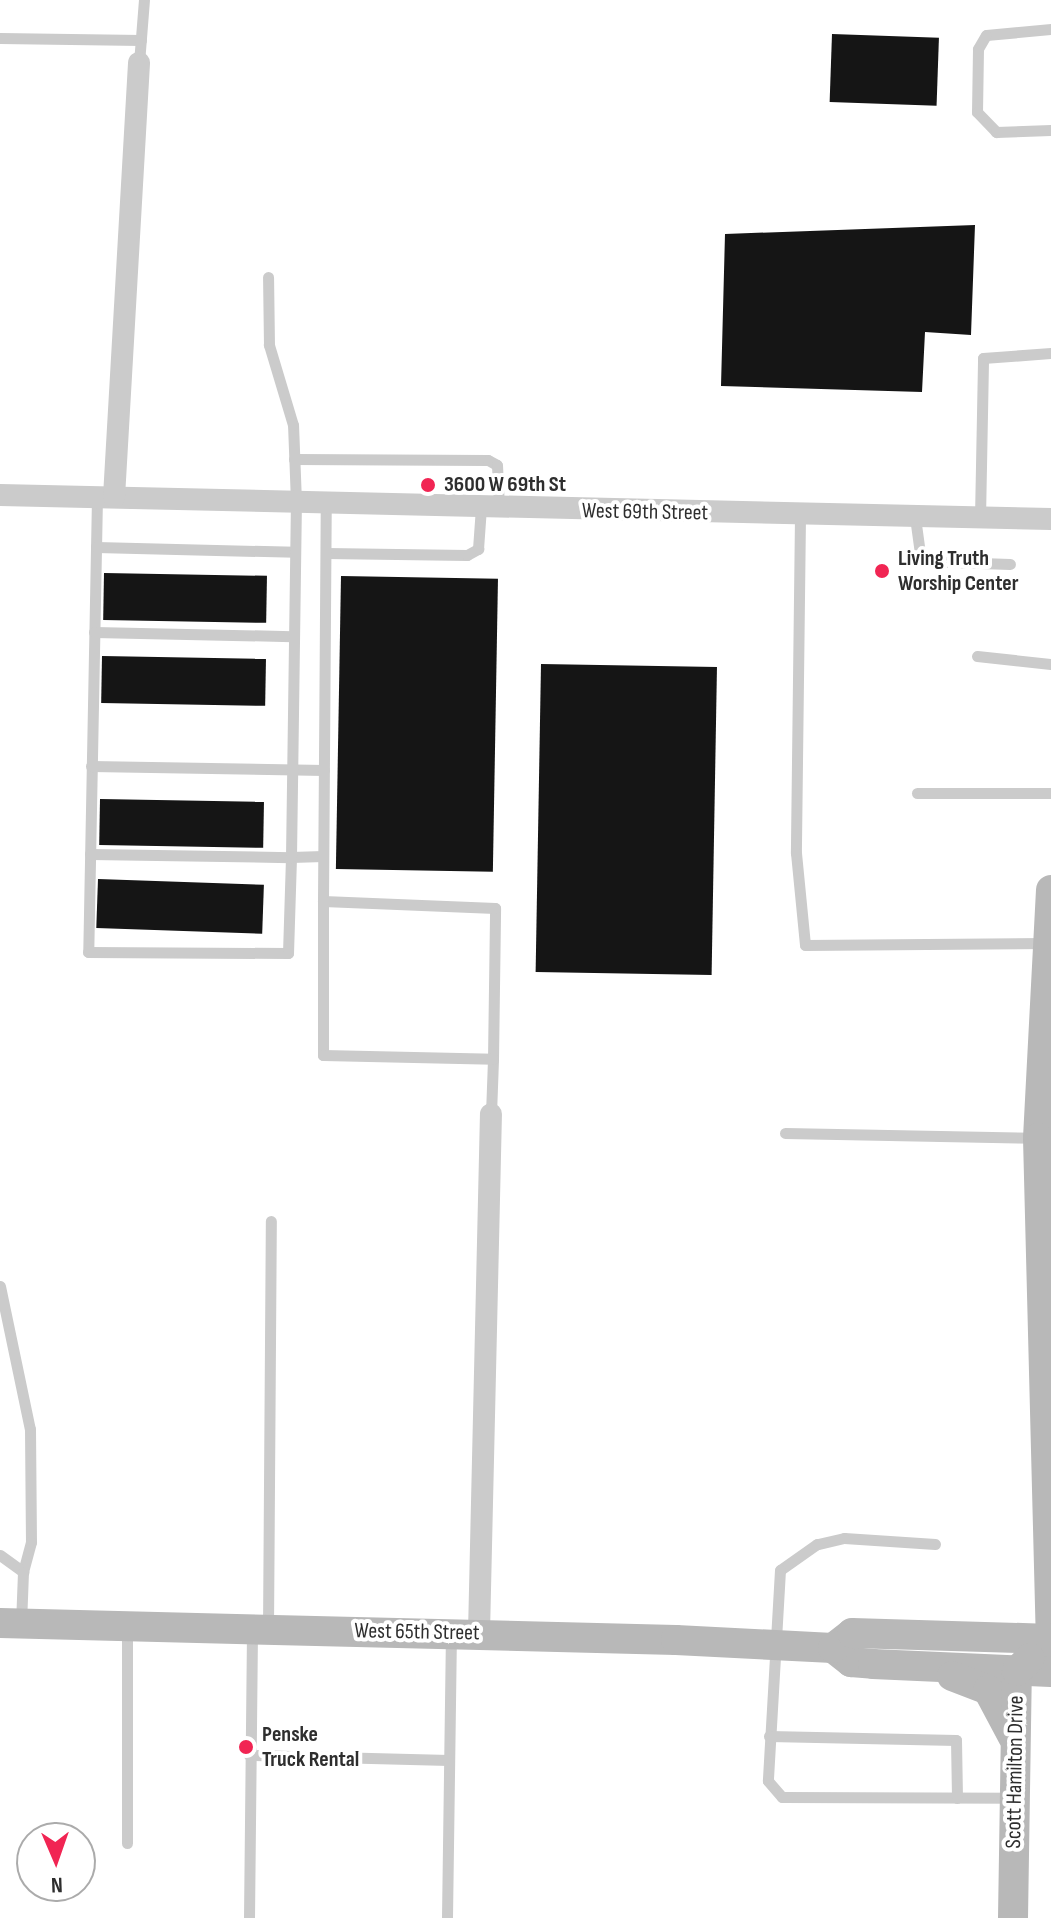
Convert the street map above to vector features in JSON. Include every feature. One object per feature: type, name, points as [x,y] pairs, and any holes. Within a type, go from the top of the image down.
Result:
[{"type":"main road","points":[[1050,1641],[1046,1281],[1038,1138],[1051,890]]},
{"type":"main road","name":"West 65th Street","points":[[10,1624],[465,1633],[772,1645],[833,1648],[851,1662],[927,1669],[1051,1672]]},
{"type":"main road","name":"West 65th Street","points":[[833,1648],[852,1633],[1050,1641]]},
{"type":"main road","name":"Scott Hamilton Drive","points":[[1013,1918],[1017,1671],[1050,1641]]},
{"type":"main road","points":[[927,1669],[988,1690],[1015,1742]]},
{"type":"street","points":[[106,497],[140,52]]},
{"type":"street","name":"West 69th Street","points":[[0,495],[800,516],[1051,519]]},
{"type":"street","points":[[465,1633],[491,1114]]},
{"type":"lane","points":[[0,38],[140,52],[144,0]]},
{"type":"lane","points":[[1051,29],[986,35],[978,49],[977,112],[996,132],[1051,130]]},
{"type":"lane","points":[[106,497],[96,547],[88,952],[288,953],[296,502],[293,425],[269,345],[268,277]]},
{"type":"lane","points":[[980,518],[983,358],[1051,353]]},
{"type":"lane","points":[[294,459],[488,460],[497,465],[490,508],[478,549],[467,555],[326,553]]},
{"type":"lane","points":[[326,503],[323,1055],[493,1059]]},
{"type":"lane","points":[[800,516],[796,853],[805,945],[1049,942]]},
{"type":"lane","points":[[915,517],[921,561],[1010,564]]},
{"type":"lane","points":[[96,547],[295,552]]},
{"type":"lane","points":[[94,632],[292,636]]},
{"type":"lane","points":[[977,656],[1051,664]]},
{"type":"lane","points":[[91,766],[324,770]]},
{"type":"lane","points":[[917,793],[1051,793]]},
{"type":"lane","points":[[90,854],[323,856]]},
{"type":"lane","points":[[323,901],[492,905],[491,1114]]},
{"type":"lane","points":[[785,1133],[1038,1138]]},
{"type":"lane","points":[[249,1918],[249,1755],[260,1629],[271,1221]]},
{"type":"lane","points":[[0,1286],[30,1429],[31,1542],[10,1624]]},
{"type":"lane","points":[[935,1544],[844,1538],[799,1553],[780,1570],[772,1645],[768,1781],[782,1797],[1015,1798]]},
{"type":"lane","points":[[0,1555],[23,1572]]},
{"type":"lane","points":[[127,1626],[127,1843]]},
{"type":"lane","points":[[447,1918],[449,1760],[465,1633]]},
{"type":"lane","points":[[769,1736],[956,1740],[957,1798]]},
{"type":"lane","points":[[249,1755],[449,1760]]},
{"type":"building","points":[[832,34],[939,38],[937,106],[830,102]]},
{"type":"building","points":[[975,225],[971,335],[925,332],[922,392],[721,386],[725,234]]},
{"type":"building","points":[[104,573],[267,576],[266,623],[103,620]]},
{"type":"building","points":[[341,576],[498,579],[493,872],[336,869]]},
{"type":"building","points":[[102,656],[266,659],[265,706],[101,703]]},
{"type":"building","points":[[541,664],[717,667],[712,975],[536,972]]},
{"type":"building","points":[[100,799],[264,802],[263,848],[99,845]]},
{"type":"building","points":[[98,879],[264,885],[262,934],[96,928]]},
{"type":"place","name":"3600 W 69th St","points":[[428,485]]},
{"type":"place","name":"Living Truth Worship Center","points":[[882,571]]},
{"type":"place","name":"Penske Truck Rental","points":[[246,1747]]}]
